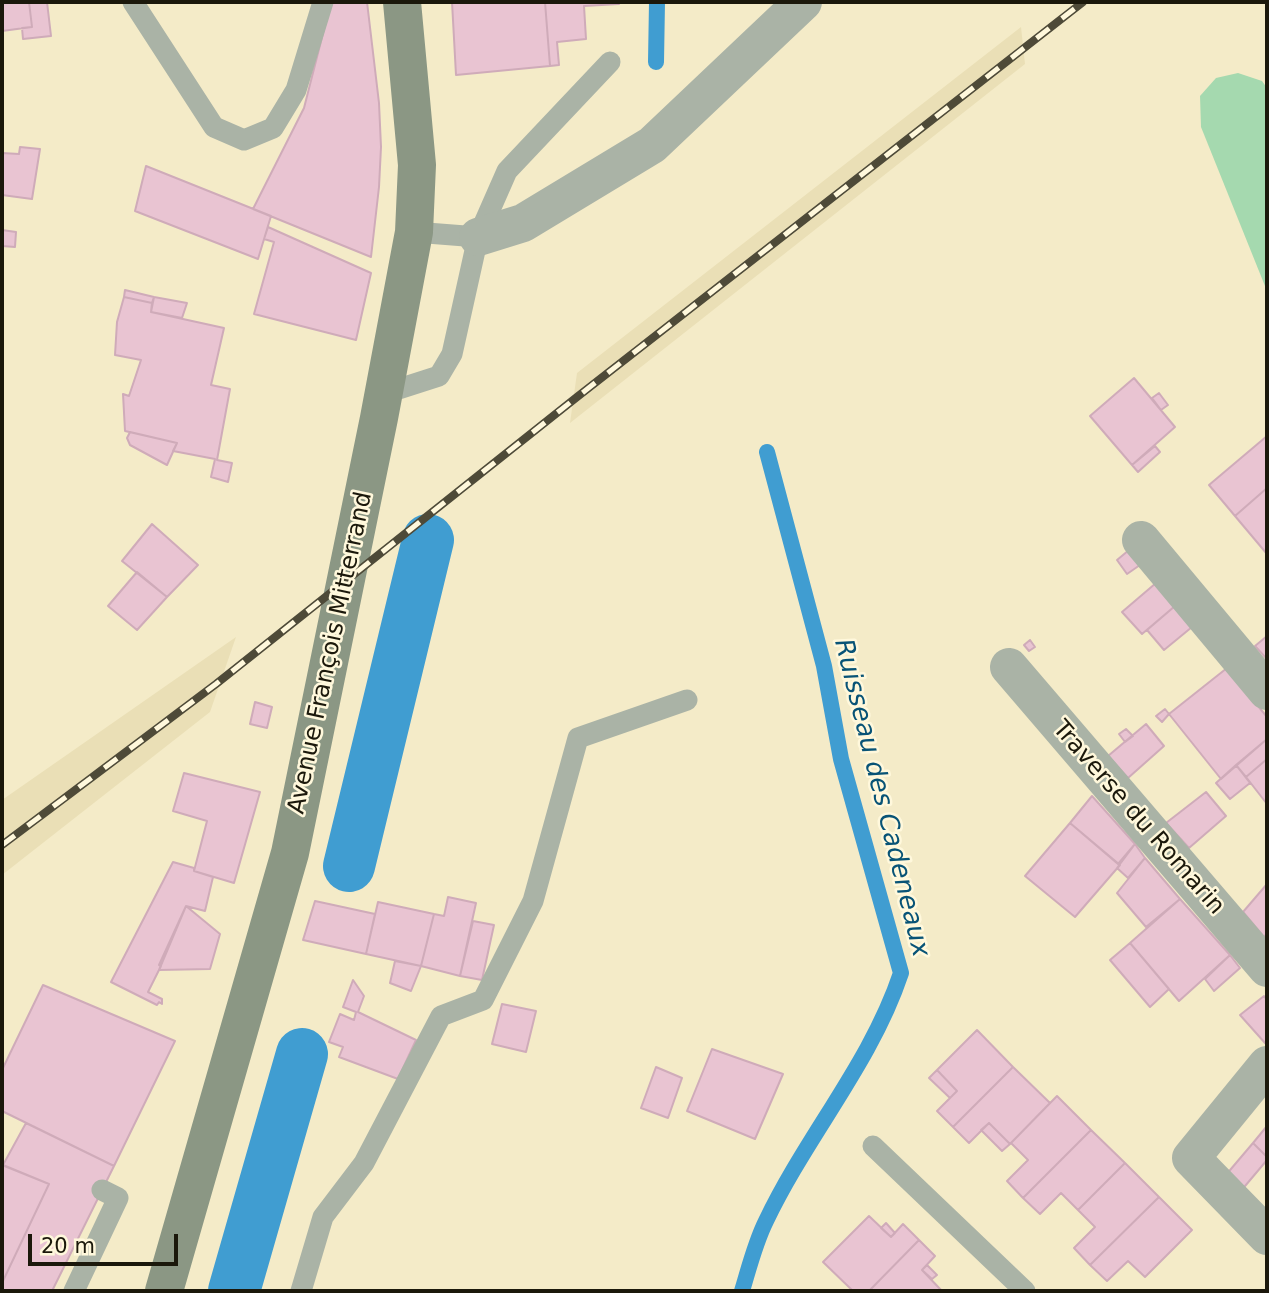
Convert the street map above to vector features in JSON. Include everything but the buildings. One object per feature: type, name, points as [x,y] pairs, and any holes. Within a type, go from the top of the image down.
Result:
[{"type":"main road","name":"Avenue François Mitterrand","points":[[164,1291],[290,853],[414,232],[417,165],[402,2]]},
{"type":"street","points":[[478,236],[523,223],[652,145],[803,2]]},
{"type":"street","points":[[1141,540],[1267,691]]},
{"type":"street","name":"Traverse du Romarin","points":[[1009,667],[1267,968]]},
{"type":"street","points":[[1267,1065],[1191,1158],[1267,1236]]},
{"type":"lane","points":[[133,2],[214,127],[243,140],[273,128],[296,90],[323,2]]},
{"type":"lane","points":[[383,394],[439,376],[452,354],[478,236],[507,171],[610,62]]},
{"type":"lane","points":[[414,232],[478,236]]},
{"type":"lane","points":[[301,1291],[323,1217],[364,1163],[442,1016],[483,1000],[527,914],[533,901],[578,738],[687,700]]},
{"type":"lane","points":[[873,1146],[1025,1291]]},
{"type":"lane","points":[[74,1291],[118,1198],[102,1190]]},
{"type":"shaded area","points":[[1021,27],[1025,64],[570,423],[577,373]]},
{"type":"shaded area","points":[[236,637],[210,712],[2,875],[2,800]]},
{"type":"green space","points":[[1238,73],[1262,81],[1267,88],[1267,291],[1201,127],[1200,96],[1216,78]]},
{"type":"waterway","name":"Ruisseau des Cadeneaux","points":[[656,62],[657,2]]},
{"type":"waterway","name":"Ruisseau des Cadeneaux","points":[[742,1291],[766,1221],[782,1189],[873,1038],[901,973],[841,759],[824,666],[767,452]]},
{"type":"waterway","points":[[349,866],[428,540]]},
{"type":"waterway","points":[[234,1291],[302,1054]]},
{"type":"railway","points":[[2,845],[216,684],[577,397],[1083,2]]}]
